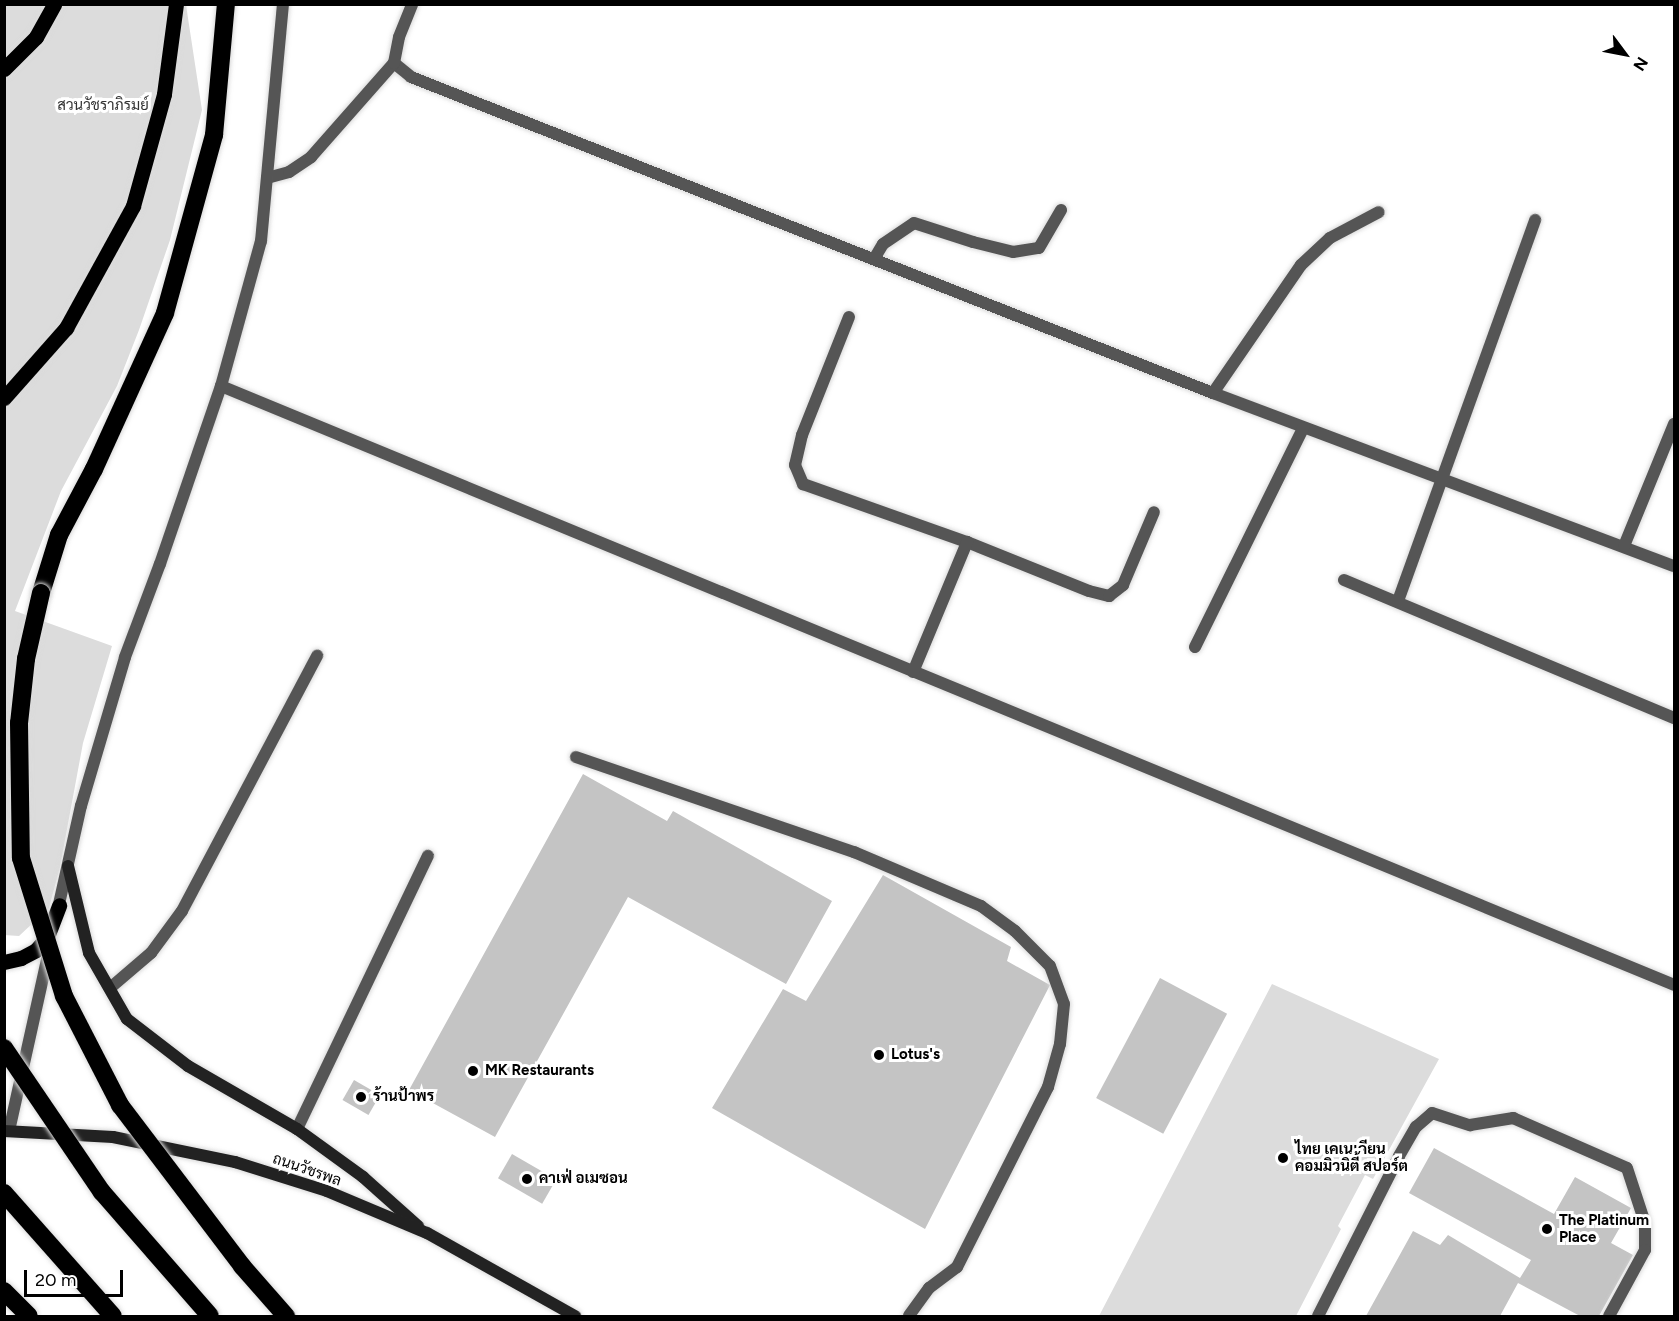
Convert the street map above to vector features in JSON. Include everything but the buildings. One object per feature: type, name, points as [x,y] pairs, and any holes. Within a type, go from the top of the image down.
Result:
[{"type":"highway","points":[[226,4],[214,135],[165,313],[94,469],[59,535],[41,593],[26,659],[20,723],[21,858],[64,996],[120,1105],[242,1266],[286,1317]]},
{"type":"highway","points":[[4,1048],[102,1191],[210,1317]]},
{"type":"highway","points":[[4,1193],[113,1317]]},
{"type":"highway","points":[[4,1291],[29,1317]]},
{"type":"main road","points":[[4,69],[36,38],[54,4]]},
{"type":"main road","points":[[4,399],[66,328],[132,206],[165,94],[176,4]]},
{"type":"main road","points":[[68,866],[89,952],[127,1018],[188,1066],[297,1129],[363,1177],[427,1233]]},
{"type":"main road","points":[[4,962],[21,958],[36,950],[47,937],[59,905]]},
{"type":"main road","name":"ถนนวัชรพล","points":[[7,1131],[113,1137],[235,1162],[327,1191],[427,1233],[575,1317]]},
{"type":"street","points":[[7,1131],[81,806],[125,657],[160,564],[221,386],[261,241],[284,4]]},
{"type":"street","points":[[267,178],[289,172],[311,157],[394,63],[399,37],[412,4]]},
{"type":"street","points":[[394,63],[411,77],[1213,393],[1674,566]]},
{"type":"street","points":[[874,259],[883,244],[915,223],[1013,252],[1039,248],[1061,210]]},
{"type":"street","points":[[1213,393],[1301,266],[1330,238],[1379,212]]},
{"type":"street","points":[[1398,600],[1535,220]]},
{"type":"street","points":[[849,317],[802,435],[795,465],[803,484],[967,542],[1089,591],[1109,596],[1123,585],[1154,512]]},
{"type":"street","points":[[221,386],[1674,985]]},
{"type":"street","points":[[1624,546],[1674,424]]},
{"type":"street","points":[[1195,647],[1303,428]]},
{"type":"street","points":[[914,672],[967,542]]},
{"type":"street","points":[[1344,580],[1398,600],[1674,718]]},
{"type":"street","points":[[110,988],[152,953],[182,911],[317,656]]},
{"type":"street","points":[[576,757],[854,852],[981,906],[1015,931],[1050,966],[1064,1004],[1060,1044],[1048,1087],[957,1267],[929,1288],[909,1317]]},
{"type":"street","points":[[297,1129],[428,856]]},
{"type":"street","points":[[1318,1317],[1399,1156],[1416,1127],[1432,1113],[1470,1125],[1513,1118],[1627,1168],[1645,1223],[1645,1250],[1609,1317]]},
{"type":"green space","name":"สวนวัชราภิรมย์","points":[[4,5],[186,5],[202,110],[170,240],[139,330],[117,386],[61,491],[15,611],[112,646],[83,743],[60,867],[49,908],[19,936],[4,935]]},
{"type":"green space","name":"ไทย เคเนเดียน คอมมิวนิตี้ สปอร์ต","points":[[1272,984],[1439,1059],[1373,1179],[1365,1175],[1338,1226],[1341,1229],[1296,1316],[1099,1316]]},
{"type":"place","name":"Lotus's","points":[[879,1055]]},
{"type":"place","name":"MK Restaurants","points":[[473,1071]]},
{"type":"place","name":"ร้านป้าพร","points":[[361,1097]]},
{"type":"place","name":"ไทย เคเนเดียน คอมมิวนิตี้ สปอร์ต","points":[[1283,1158]]},
{"type":"place","name":"คาเฟ่ อเมซอน","points":[[527,1179]]},
{"type":"place","name":"The Platinum Place","points":[[1547,1229]]}]
